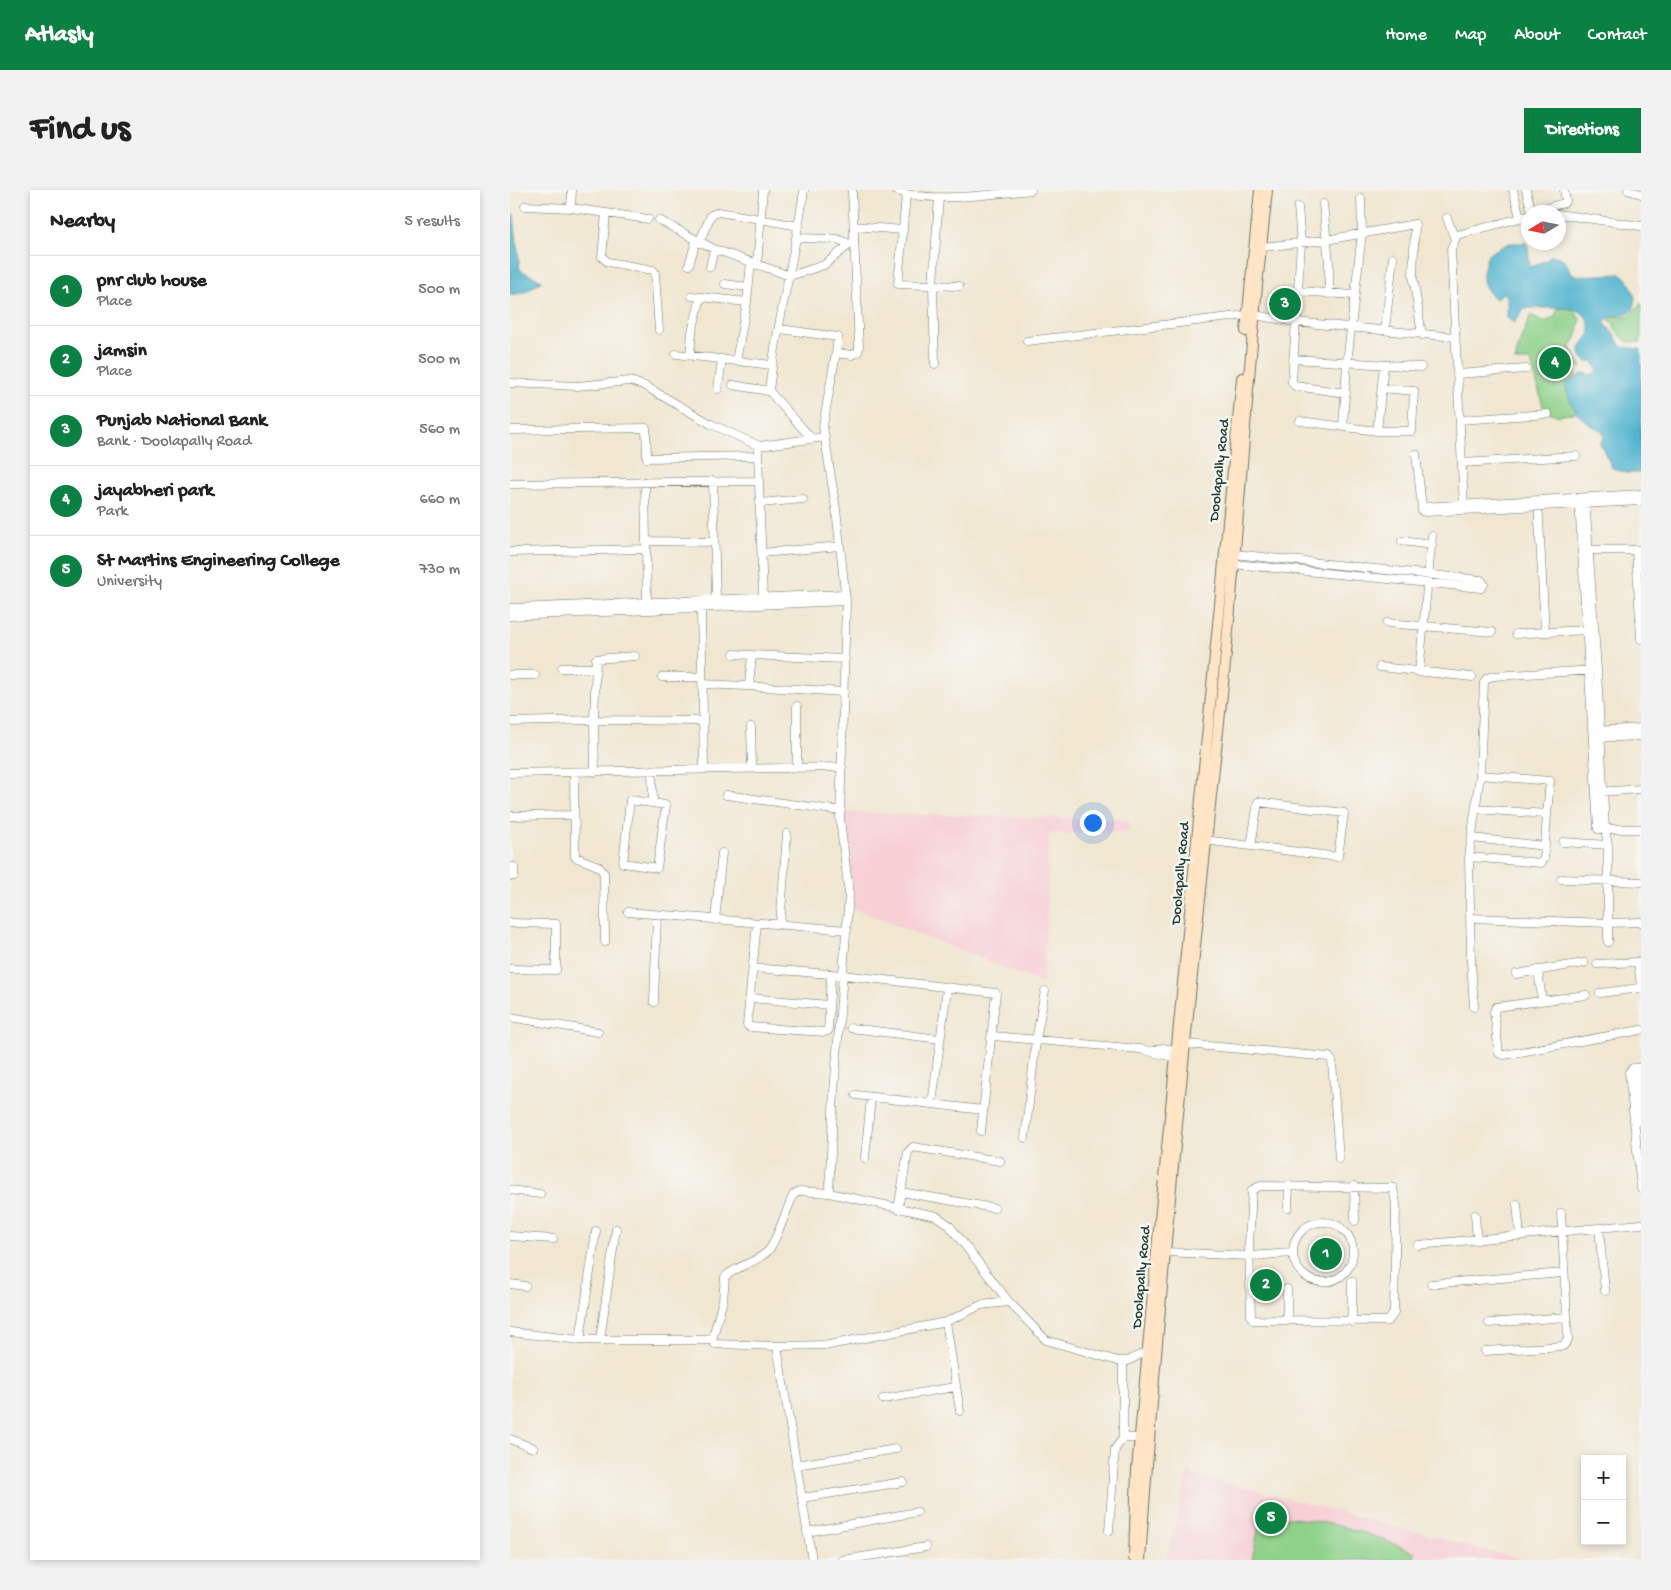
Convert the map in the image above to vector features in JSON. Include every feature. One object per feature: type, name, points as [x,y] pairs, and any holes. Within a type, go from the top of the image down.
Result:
[{"type":"main road","name":"Doolapally Road","points":[[1180,1051],[1220,710],[1222,629],[1234,559],[1260,190]]},
{"type":"main road","name":"Doolapally Road","points":[[1134,1560],[1140,1438],[1147,1410],[1149,1350],[1164,1230],[1251,315],[1262,247],[1267,190]]},
{"type":"main road","points":[[1140,1560],[1147,1410],[1166,1252],[1164,1230],[1180,1051]]},
{"type":"street","points":[[570,208],[572,190]]},
{"type":"street","points":[[736,361],[748,287],[754,264],[761,219],[763,190]]},
{"type":"street","points":[[769,391],[772,365],[797,238],[804,190]]},
{"type":"street","points":[[836,353],[852,355],[858,352],[852,242],[854,226],[852,190]]},
{"type":"street","points":[[895,190],[906,195],[939,197],[1031,190]]},
{"type":"street","points":[[1454,238],[1462,233],[1520,217],[1513,190]]},
{"type":"street","points":[[1526,190],[1531,205]]},
{"type":"street","points":[[1559,205],[1566,201],[1564,190]]},
{"type":"street","points":[[1628,190],[1641,194]]},
{"type":"street","points":[[906,195],[898,284],[958,286]]},
{"type":"street","points":[[935,364],[933,285],[939,197]]},
{"type":"street","points":[[1343,426],[1347,363],[1362,233],[1360,198]]},
{"type":"street","points":[[1323,204],[1330,294]]},
{"type":"street","points":[[525,206],[570,208],[648,219]]},
{"type":"street","points":[[1298,207],[1301,243],[1292,382],[1294,385],[1346,393]]},
{"type":"street","points":[[689,265],[711,215],[719,212],[799,226]]},
{"type":"street","points":[[606,213],[602,258],[608,262],[653,270],[655,272],[659,330]]},
{"type":"street","points":[[1566,215],[1641,226]]},
{"type":"street","points":[[1447,218],[1454,238],[1451,249],[1464,506]]},
{"type":"street","points":[[659,220],[714,249],[790,276],[824,265],[852,242]]},
{"type":"street","points":[[1262,247],[1326,240],[1415,224],[1413,276],[1422,335]]},
{"type":"street","points":[[854,226],[903,230]]},
{"type":"street","points":[[797,238],[837,239],[852,242]]},
{"type":"street","points":[[710,267],[714,249]]},
{"type":"street","points":[[1385,330],[1393,258]]},
{"type":"street","points":[[725,284],[748,287]]},
{"type":"street","points":[[1298,291],[1355,295]]},
{"type":"street","points":[[692,296],[747,302]]},
{"type":"street","points":[[690,355],[692,332],[701,297]]},
{"type":"street","points":[[1028,341],[1251,315],[1295,322],[1456,337]]},
{"type":"street","points":[[780,329],[838,337],[823,426],[840,546],[845,597],[840,811],[849,894],[828,1193]]},
{"type":"street","points":[[676,354],[772,365]]},
{"type":"street","points":[[718,388],[722,359]]},
{"type":"street","points":[[1293,359],[1421,367]]},
{"type":"street","points":[[1377,431],[1384,365]]},
{"type":"street","points":[[1457,374],[1526,370]]},
{"type":"street","points":[[510,383],[577,386],[630,381],[646,386],[711,424],[759,446],[825,437]]},
{"type":"street","points":[[733,385],[769,391],[812,439]]},
{"type":"street","points":[[1300,421],[1377,431],[1405,432],[1413,428],[1414,391],[1382,388]]},
{"type":"street","points":[[1460,420],[1548,414]]},
{"type":"street","points":[[510,430],[646,428],[647,458],[758,456]]},
{"type":"street","points":[[759,446],[763,601]]},
{"type":"street","points":[[1416,454],[1422,507],[1425,512],[1464,506],[1582,501],[1641,501]]},
{"type":"street","points":[[1462,463],[1576,456]]},
{"type":"street","points":[[510,484],[759,481]]},
{"type":"street","points":[[645,482],[647,604]]},
{"type":"street","points":[[713,482],[716,600]]},
{"type":"street","points":[[1582,501],[1641,494]]},
{"type":"street","points":[[760,503],[803,499]]},
{"type":"street","points":[[1582,501],[1590,630],[1597,670],[1597,734],[1601,829],[1608,845],[1608,942]]},
{"type":"street","points":[[1538,503],[1545,632]]},
{"type":"street","points":[[1402,541],[1432,540],[1420,672]]},
{"type":"street","points":[[510,552],[714,542]]},
{"type":"street","points":[[762,553],[840,546]]},
{"type":"street","points":[[1585,550],[1639,550],[1641,640]]},
{"type":"street","points":[[1234,559],[1302,560],[1481,580],[1484,584],[1481,588],[1429,584],[1301,571],[1234,559]]},
{"type":"street","points":[[1301,571],[1302,560]]},
{"type":"street","points":[[1381,579],[1382,569]]},
{"type":"street","points":[[510,616],[538,611],[716,600],[763,601],[845,597]]},
{"type":"street","points":[[589,608],[648,612],[701,609],[763,601]]},
{"type":"street","points":[[510,608],[538,611]]},
{"type":"street","points":[[701,609],[704,769]]},
{"type":"street","points":[[1387,623],[1492,632]]},
{"type":"street","points":[[1516,634],[1590,630]]},
{"type":"street","points":[[1590,630],[1588,671],[1597,734]]},
{"type":"street","points":[[734,654],[845,660]]},
{"type":"street","points":[[746,686],[749,684],[752,655]]},
{"type":"street","points":[[595,772],[596,659],[635,656]]},
{"type":"street","points":[[1380,667],[1472,678]]},
{"type":"street","points":[[562,668],[595,668]]},
{"type":"street","points":[[1474,1007],[1469,857],[1480,775],[1486,679],[1493,676],[1597,670]]},
{"type":"street","points":[[510,675],[535,675]]},
{"type":"street","points":[[662,677],[746,686],[844,692]]},
{"type":"street","points":[[797,706],[797,768]]},
{"type":"street","points":[[510,722],[594,720],[703,721]]},
{"type":"street","points":[[751,727],[752,768]]},
{"type":"street","points":[[1597,734],[1641,728]]},
{"type":"street","points":[[1597,734],[1641,736]]},
{"type":"street","points":[[510,773],[842,768]]},
{"type":"street","points":[[652,770],[653,803]]},
{"type":"street","points":[[574,772],[575,858],[598,866],[604,873],[605,942]]},
{"type":"street","points":[[1469,857],[1538,864],[1544,858],[1550,781],[1480,775]]},
{"type":"street","points":[[1600,791],[1641,789]]},
{"type":"street","points":[[726,795],[840,811]]},
{"type":"street","points":[[630,800],[653,803],[666,805],[657,868],[623,863],[630,800]]},
{"type":"street","points":[[1204,840],[1251,846],[1338,856],[1344,813],[1258,802],[1251,846]]},
{"type":"street","points":[[1476,809],[1547,814]]},
{"type":"street","points":[[510,816],[574,814]]},
{"type":"street","points":[[1601,829],[1641,828]]},
{"type":"street","points":[[780,925],[787,834]]},
{"type":"street","points":[[1472,838],[1545,846]]},
{"type":"street","points":[[1563,842],[1608,845]]},
{"type":"street","points":[[715,920],[722,853]]},
{"type":"street","points":[[510,867],[514,867],[514,876],[510,876]]},
{"type":"street","points":[[1561,879],[1641,882]]},
{"type":"street","points":[[628,912],[847,930]]},
{"type":"street","points":[[654,1002],[657,914]]},
{"type":"street","points":[[1470,918],[1608,923],[1641,922]]},
{"type":"street","points":[[510,923],[556,924],[556,970],[510,969]]},
{"type":"street","points":[[757,923],[747,1025],[749,1027],[825,1032],[828,1030],[831,974]]},
{"type":"street","points":[[1597,964],[1638,962],[1641,987],[1600,993]]},
{"type":"street","points":[[1516,974],[1584,963]]},
{"type":"street","points":[[753,968],[843,975],[996,993],[982,1131]]},
{"type":"street","points":[[1538,970],[1542,1000]]},
{"type":"street","points":[[932,1104],[947,988]]},
{"type":"street","points":[[1025,1138],[1036,1040],[1044,991]]},
{"type":"street","points":[[1586,996],[1496,1007],[1494,1012],[1499,1053],[1504,1054],[1641,1030]]},
{"type":"street","points":[[750,998],[829,1005]]},
{"type":"street","points":[[510,1017],[598,1032]]},
{"type":"street","points":[[852,1028],[940,1039]]},
{"type":"street","points":[[993,1036],[1153,1051],[1162,1056],[1180,1051],[1329,1057],[1332,1061],[1339,1159]]},
{"type":"street","points":[[1634,1070],[1641,1188]]},
{"type":"street","points":[[856,1095],[983,1110]]},
{"type":"street","points":[[865,1158],[871,1098]]},
{"type":"street","points":[[1638,1116],[1641,1121]]},
{"type":"street","points":[[898,1209],[908,1152],[913,1146],[1000,1161]]},
{"type":"street","points":[[1260,1186],[1354,1186],[1393,1188],[1396,1204],[1394,1313],[1388,1321],[1253,1320],[1251,1316],[1249,1256],[1252,1190],[1260,1186]]},
{"type":"street","points":[[1288,1208],[1289,1186]]},
{"type":"street","points":[[1354,1186],[1355,1221]]},
{"type":"street","points":[[510,1190],[540,1194]]},
{"type":"street","points":[[712,1340],[723,1300],[725,1277],[733,1270],[760,1257],[769,1250],[794,1194],[800,1191],[828,1193],[867,1200],[898,1209],[936,1216],[949,1225],[1009,1302],[1046,1340],[1123,1361],[1138,1357],[1149,1350]]},
{"type":"street","points":[[901,1192],[994,1208]]},
{"type":"street","points":[[1517,1204],[1520,1236]]},
{"type":"street","points":[[1485,1351],[1565,1345],[1569,1337],[1563,1273],[1561,1213]]},
{"type":"street","points":[[1475,1214],[1477,1240]]},
{"type":"street","points":[[1324,1222],[1342,1229],[1352,1246],[1352,1256],[1344,1274],[1336,1279],[1322,1282],[1307,1278],[1300,1272],[1293,1253],[1294,1244],[1305,1228],[1324,1222]]},
{"type":"street","points":[[1418,1245],[1562,1233],[1641,1224]]},
{"type":"street","points":[[1600,1228],[1605,1291]]},
{"type":"street","points":[[600,1340],[616,1229]]},
{"type":"street","points":[[580,1340],[596,1231]]},
{"type":"street","points":[[510,1236],[553,1239]]},
{"type":"street","points":[[1166,1252],[1249,1256],[1293,1253]]},
{"type":"street","points":[[1431,1284],[1563,1273]]},
{"type":"street","points":[[1352,1281],[1352,1322]]},
{"type":"street","points":[[510,1284],[525,1286]]},
{"type":"street","points":[[1287,1289],[1287,1321]]},
{"type":"street","points":[[510,1332],[580,1340],[712,1340],[715,1344],[829,1345],[946,1322],[982,1305],[1009,1302]]},
{"type":"street","points":[[1489,1324],[1567,1318]]},
{"type":"street","points":[[946,1322],[960,1411]]},
{"type":"street","points":[[777,1346],[812,1560]]},
{"type":"street","points":[[1109,1531],[1116,1449],[1123,1438],[1123,1361]]},
{"type":"street","points":[[883,1399],[955,1387]]},
{"type":"street","points":[[1123,1438],[1140,1438]]},
{"type":"street","points":[[510,1439],[533,1448]]},
{"type":"street","points":[[796,1465],[896,1449]]},
{"type":"street","points":[[802,1498],[902,1482]]},
{"type":"street","points":[[807,1532],[917,1512]]},
{"type":"street","points":[[842,1560],[926,1547]]},
{"type":"shaded area","points":[[845,812],[1129,820],[1129,832],[1049,834],[1043,984],[853,908]]},
{"type":"shaded area","points":[[1188,1473],[1383,1523],[1522,1560],[1166,1560]]},
{"type":"green space","points":[[1641,303],[1641,342],[1627,342],[1615,329],[1614,323],[1609,320],[1613,316],[1629,317]]},
{"type":"green space","points":[[1559,308],[1574,309],[1580,320],[1577,336],[1570,348],[1582,367],[1574,366],[1576,377],[1567,383],[1577,412],[1559,416],[1544,410],[1531,361],[1515,361],[1521,338],[1531,315],[1545,322],[1554,317]]},
{"type":"green space","points":[[1280,1517],[1332,1524],[1382,1539],[1415,1553],[1414,1560],[1252,1560],[1259,1526]]},
{"type":"water","points":[[510,213],[514,215],[520,270],[542,281],[523,293],[510,295]]},
{"type":"water","points":[[1509,243],[1521,243],[1521,250],[1528,250],[1530,267],[1547,260],[1551,255],[1564,260],[1570,273],[1576,276],[1621,274],[1629,282],[1635,299],[1633,309],[1630,313],[1613,316],[1604,322],[1621,347],[1641,349],[1641,473],[1626,473],[1612,468],[1600,443],[1604,437],[1602,431],[1588,423],[1577,413],[1567,392],[1565,384],[1584,373],[1591,375],[1598,371],[1593,361],[1586,362],[1580,355],[1580,348],[1590,334],[1589,325],[1584,314],[1567,308],[1528,308],[1524,309],[1514,323],[1507,318],[1507,296],[1503,293],[1496,299],[1490,294],[1484,283],[1483,273],[1488,254]]},
{"type":"place","name":"Punjab National Bank","points":[[1285,304]]},
{"type":"place","name":"jayabheri park","points":[[1555,363]]},
{"type":"place","name":"pnr club house","points":[[1326,1254]]},
{"type":"place","name":"jamsin","points":[[1266,1285]]},
{"type":"place","name":"St Martins Engineering College","points":[[1271,1518]]}]
